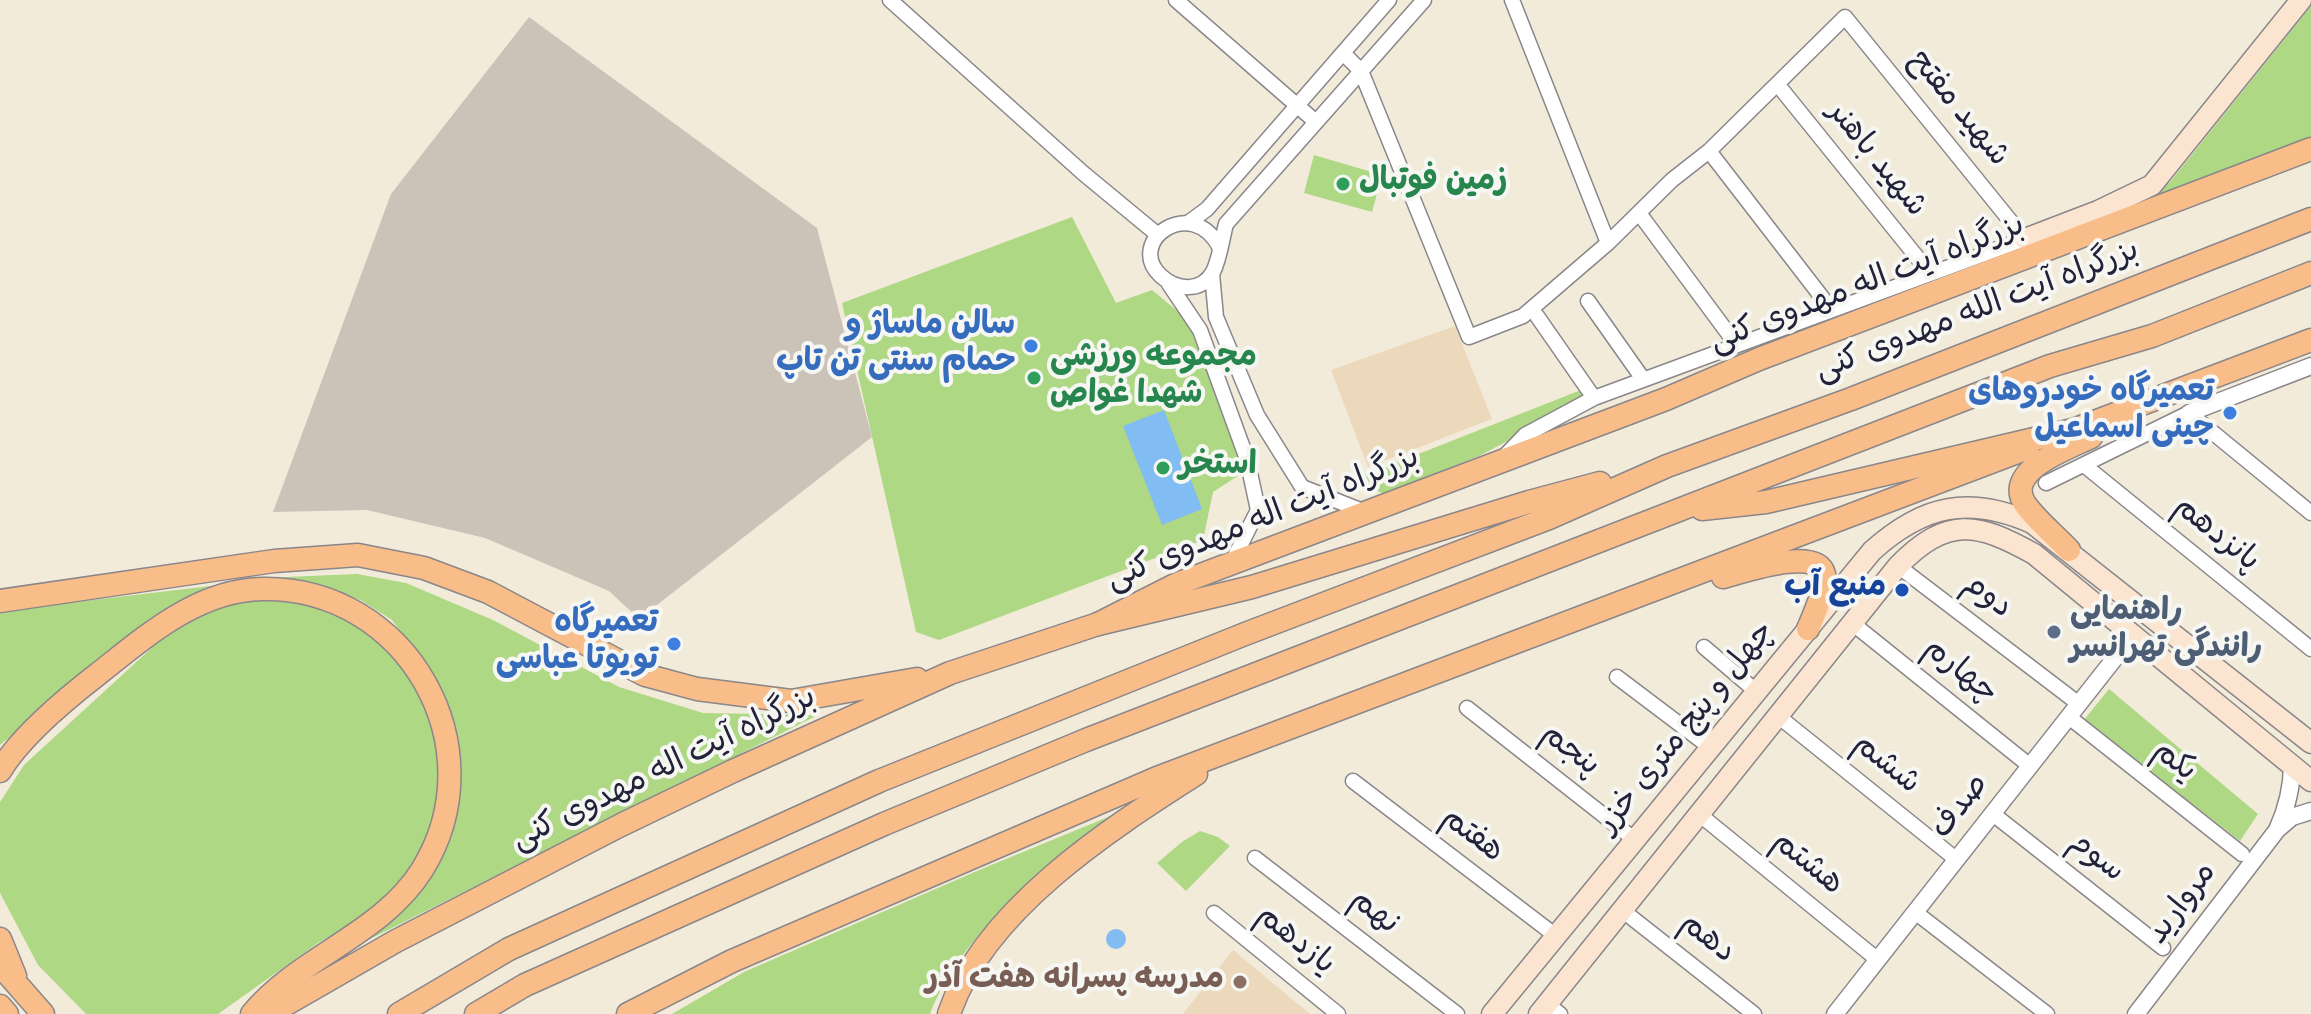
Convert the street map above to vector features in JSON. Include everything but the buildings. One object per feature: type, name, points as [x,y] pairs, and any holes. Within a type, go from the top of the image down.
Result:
[{"type":"main road","points":[[2025,239],[2131,197],[2152,185],[2301,0]]},
{"type":"main road","name":"بزرگراه آیت اله مهدوی کنی","points":[[269,1014],[409,934],[580,846],[733,771],[950,673],[1098,624],[1177,584],[1666,399],[1783,350],[2311,149]]},
{"type":"main road","name":"بزرگراه آیت الله مهدوی کنی","points":[[1667,466],[1851,399],[2311,219]]},
{"type":"main road","points":[[2067,223],[2113,226]]},
{"type":"main road","points":[[2044,252],[2067,223]]},
{"type":"main road","points":[[476,1014],[525,985],[884,824],[1086,740],[2050,366],[2152,336],[2311,273]]},
{"type":"main road","points":[[628,1014],[732,961],[1157,778],[2307,342]]},
{"type":"main road","points":[[2069,550],[2026,504],[2021,495],[2024,477],[2038,464],[2097,434],[2155,399]]},
{"type":"main road","points":[[1673,512],[1766,502],[2077,429]]},
{"type":"main road","points":[[1098,624],[1252,587],[1529,502],[1667,466]]},
{"type":"main road","points":[[399,1014],[509,949],[879,781],[1245,634],[1549,518],[1667,466]]},
{"type":"main road","name":"چهل و پنج متری خزر","points":[[1492,1014],[1884,540],[1908,524],[1949,508],[1983,506],[2012,514],[2047,533]]},
{"type":"main road","name":"چهل و پنج متری خزر","points":[[1549,1011],[1622,910],[1898,566],[1931,537],[1970,528],[1990,531],[2034,554]]},
{"type":"main road","points":[[2311,743],[2047,533],[2037,533],[2032,537],[2030,545],[2034,554],[2311,781]]},
{"type":"main road","points":[[0,601],[274,561],[358,555],[424,568],[488,592],[645,675],[697,689],[791,701],[950,673]]},
{"type":"main road","points":[[1625,600],[1796,560],[1808,561],[1819,566],[1824,574],[1823,588],[1808,629]]},
{"type":"main road","points":[[0,771],[63,701],[178,614],[200,603],[261,589],[293,591],[325,598],[363,616],[389,636],[415,665],[431,692],[443,724],[449,757],[444,818],[421,871],[405,892],[352,937],[287,978],[252,1014]]},
{"type":"main road","points":[[949,1014],[968,972],[986,946],[1022,906],[1111,828],[1227,754]]},
{"type":"main road","points":[[0,939],[20,988]]},
{"type":"main road","points":[[0,965],[43,1014]]},
{"type":"main road","points":[[0,1006],[7,1014]]},
{"type":"street","points":[[890,0],[1083,173],[1158,235]]},
{"type":"street","points":[[1176,0],[1316,122]]},
{"type":"street","points":[[1188,223],[1207,209],[1389,0]]},
{"type":"street","points":[[1365,512],[1302,487],[1251,401],[1216,317],[1212,274],[1226,224],[1424,0]]},
{"type":"street","points":[[1512,0],[1608,243]]},
{"type":"street","name":"شهید مفتح","points":[[1778,85],[1845,17],[2025,239]]},
{"type":"street","points":[[1343,53],[1361,71],[1469,337],[1523,316],[1608,243],[1672,180],[1709,151],[1778,85]]},
{"type":"street","name":"شهید باهنر","points":[[1778,85],[1929,272]]},
{"type":"street","points":[[1709,151],[1831,309]]},
{"type":"street","points":[[1639,213],[1736,344]]},
{"type":"street","points":[[1220,248],[1213,235],[1201,226],[1188,223],[1171,225],[1158,235],[1149,257],[1154,269],[1169,284],[1200,330],[1247,459],[1258,510],[1231,564]]},
{"type":"street","points":[[1500,461],[1525,435],[1594,398],[2025,239]]},
{"type":"street","points":[[1169,284],[1185,289],[1200,285],[1212,274]]},
{"type":"street","points":[[1588,301],[1643,379]]},
{"type":"street","points":[[1537,316],[1594,398]]},
{"type":"street","points":[[2046,483],[2189,413],[2308,371]]},
{"type":"street","points":[[2189,413],[2311,513]]},
{"type":"street","name":"پانزدهم","points":[[2084,465],[2311,649]]},
{"type":"street","name":"دوم","points":[[1898,566],[2074,710]]},
{"type":"street","name":"چهارم","points":[[1852,623],[2030,766]]},
{"type":"street","name":"صدف","points":[[1841,1012],[1915,912],[2133,635]]},
{"type":"street","points":[[1704,647],[1757,692]]},
{"type":"street","points":[[1617,677],[1711,748]]},
{"type":"street","name":"پنجم","points":[[1467,708],[1635,840]]},
{"type":"street","name":"یکم","points":[[2074,710],[2242,854]]},
{"type":"street","name":"ششم","points":[[1778,716],[1957,860]]},
{"type":"street","points":[[2277,830],[2287,809],[2292,765]]},
{"type":"street","name":"هفتم","points":[[1353,781],[1556,936]]},
{"type":"street","points":[[2277,830],[2292,817],[2311,811]]},
{"type":"street","name":"هشتم","points":[[1699,814],[1878,960]]},
{"type":"street","name":"سوم","points":[[1993,814],[2163,948]]},
{"type":"street","name":"مروارید","points":[[2136,1014],[2277,830]]},
{"type":"street","name":"نهم","points":[[1255,858],[1457,1014]]},
{"type":"street","name":"دهم","points":[[1622,910],[1754,1014]]},
{"type":"street","points":[[1915,912],[2047,1014]]},
{"type":"street","name":"یازدهم","points":[[1214,913],[1338,1014]]},
{"type":"shaded area","points":[[529,17],[817,228],[872,437],[639,619],[609,591],[485,538],[367,510],[273,512],[391,194]]},
{"type":"shaded area","points":[[1455,326],[1492,419],[1368,467],[1331,370]]},
{"type":"shaded area","name":"مدرسه پسرانه هفت آذر","points":[[1233,950],[1310,1014],[1183,1014]]},
{"type":"green space","points":[[2311,6],[2311,138],[2137,206],[2170,182]]},
{"type":"green space","name":"زمین فوتبال","points":[[1314,155],[1382,175],[1372,212],[1304,193]]},
{"type":"green space","name":"مجموعه ورزشی شهدا غواص","points":[[1072,217],[1116,303],[1152,290],[1187,319],[1244,472],[1213,492],[1203,540],[939,640],[916,632],[842,303]]},
{"type":"green space","points":[[1581,390],[1587,399],[1479,456],[1384,494],[1373,489],[1365,475]]},
{"type":"green space","points":[[357,574],[406,583],[493,620],[619,687],[703,713],[818,715],[354,947],[428,878],[445,846],[453,806],[415,652],[392,620],[362,601],[324,586],[273,582],[218,589],[48,705],[0,745],[0,611],[286,577]]},
{"type":"green space","points":[[251,600],[307,603],[341,615],[386,645],[430,709],[441,766],[434,816],[424,844],[400,882],[369,914],[318,943],[218,1014],[86,1014],[38,965],[0,893],[0,802],[24,765],[169,632],[201,613]]},
{"type":"green space","points":[[2109,689],[2258,814],[2240,841],[2084,720]]},
{"type":"green space","points":[[1113,815],[1008,904],[985,929],[963,955],[930,1014],[672,1014],[744,972]]},
{"type":"green space","points":[[1200,831],[1218,837],[1230,846],[1186,891],[1157,863]]},
{"type":"water","name":"استخر","points":[[1164,410],[1202,509],[1162,525],[1123,426]]},
{"type":"water","points":[[1116,929],[1123,932],[1126,939],[1123,946],[1116,949],[1109,946],[1106,939],[1109,932]]},
{"type":"place","name":"زمین فوتبال","points":[[1343,184]]},
{"type":"place","name":"سالن ماساژ و حمام سنتی تن تاپ","points":[[1031,346]]},
{"type":"place","name":"مجموعه ورزشی شهدا غواص","points":[[1034,378]]},
{"type":"place","name":"تعمیرگاه خودروهای چینی اسماعیل","points":[[2230,413]]},
{"type":"place","name":"استخر","points":[[1163,468]]},
{"type":"place","name":"منبع آب","points":[[1902,590]]},
{"type":"place","name":"راهنمایی رانندگی تهرانسر","points":[[2054,632]]},
{"type":"place","name":"تعمیرگاه تویوتا عباسی","points":[[674,644]]},
{"type":"place","name":"مدرسه پسرانه هفت آذر","points":[[1240,982]]}]
